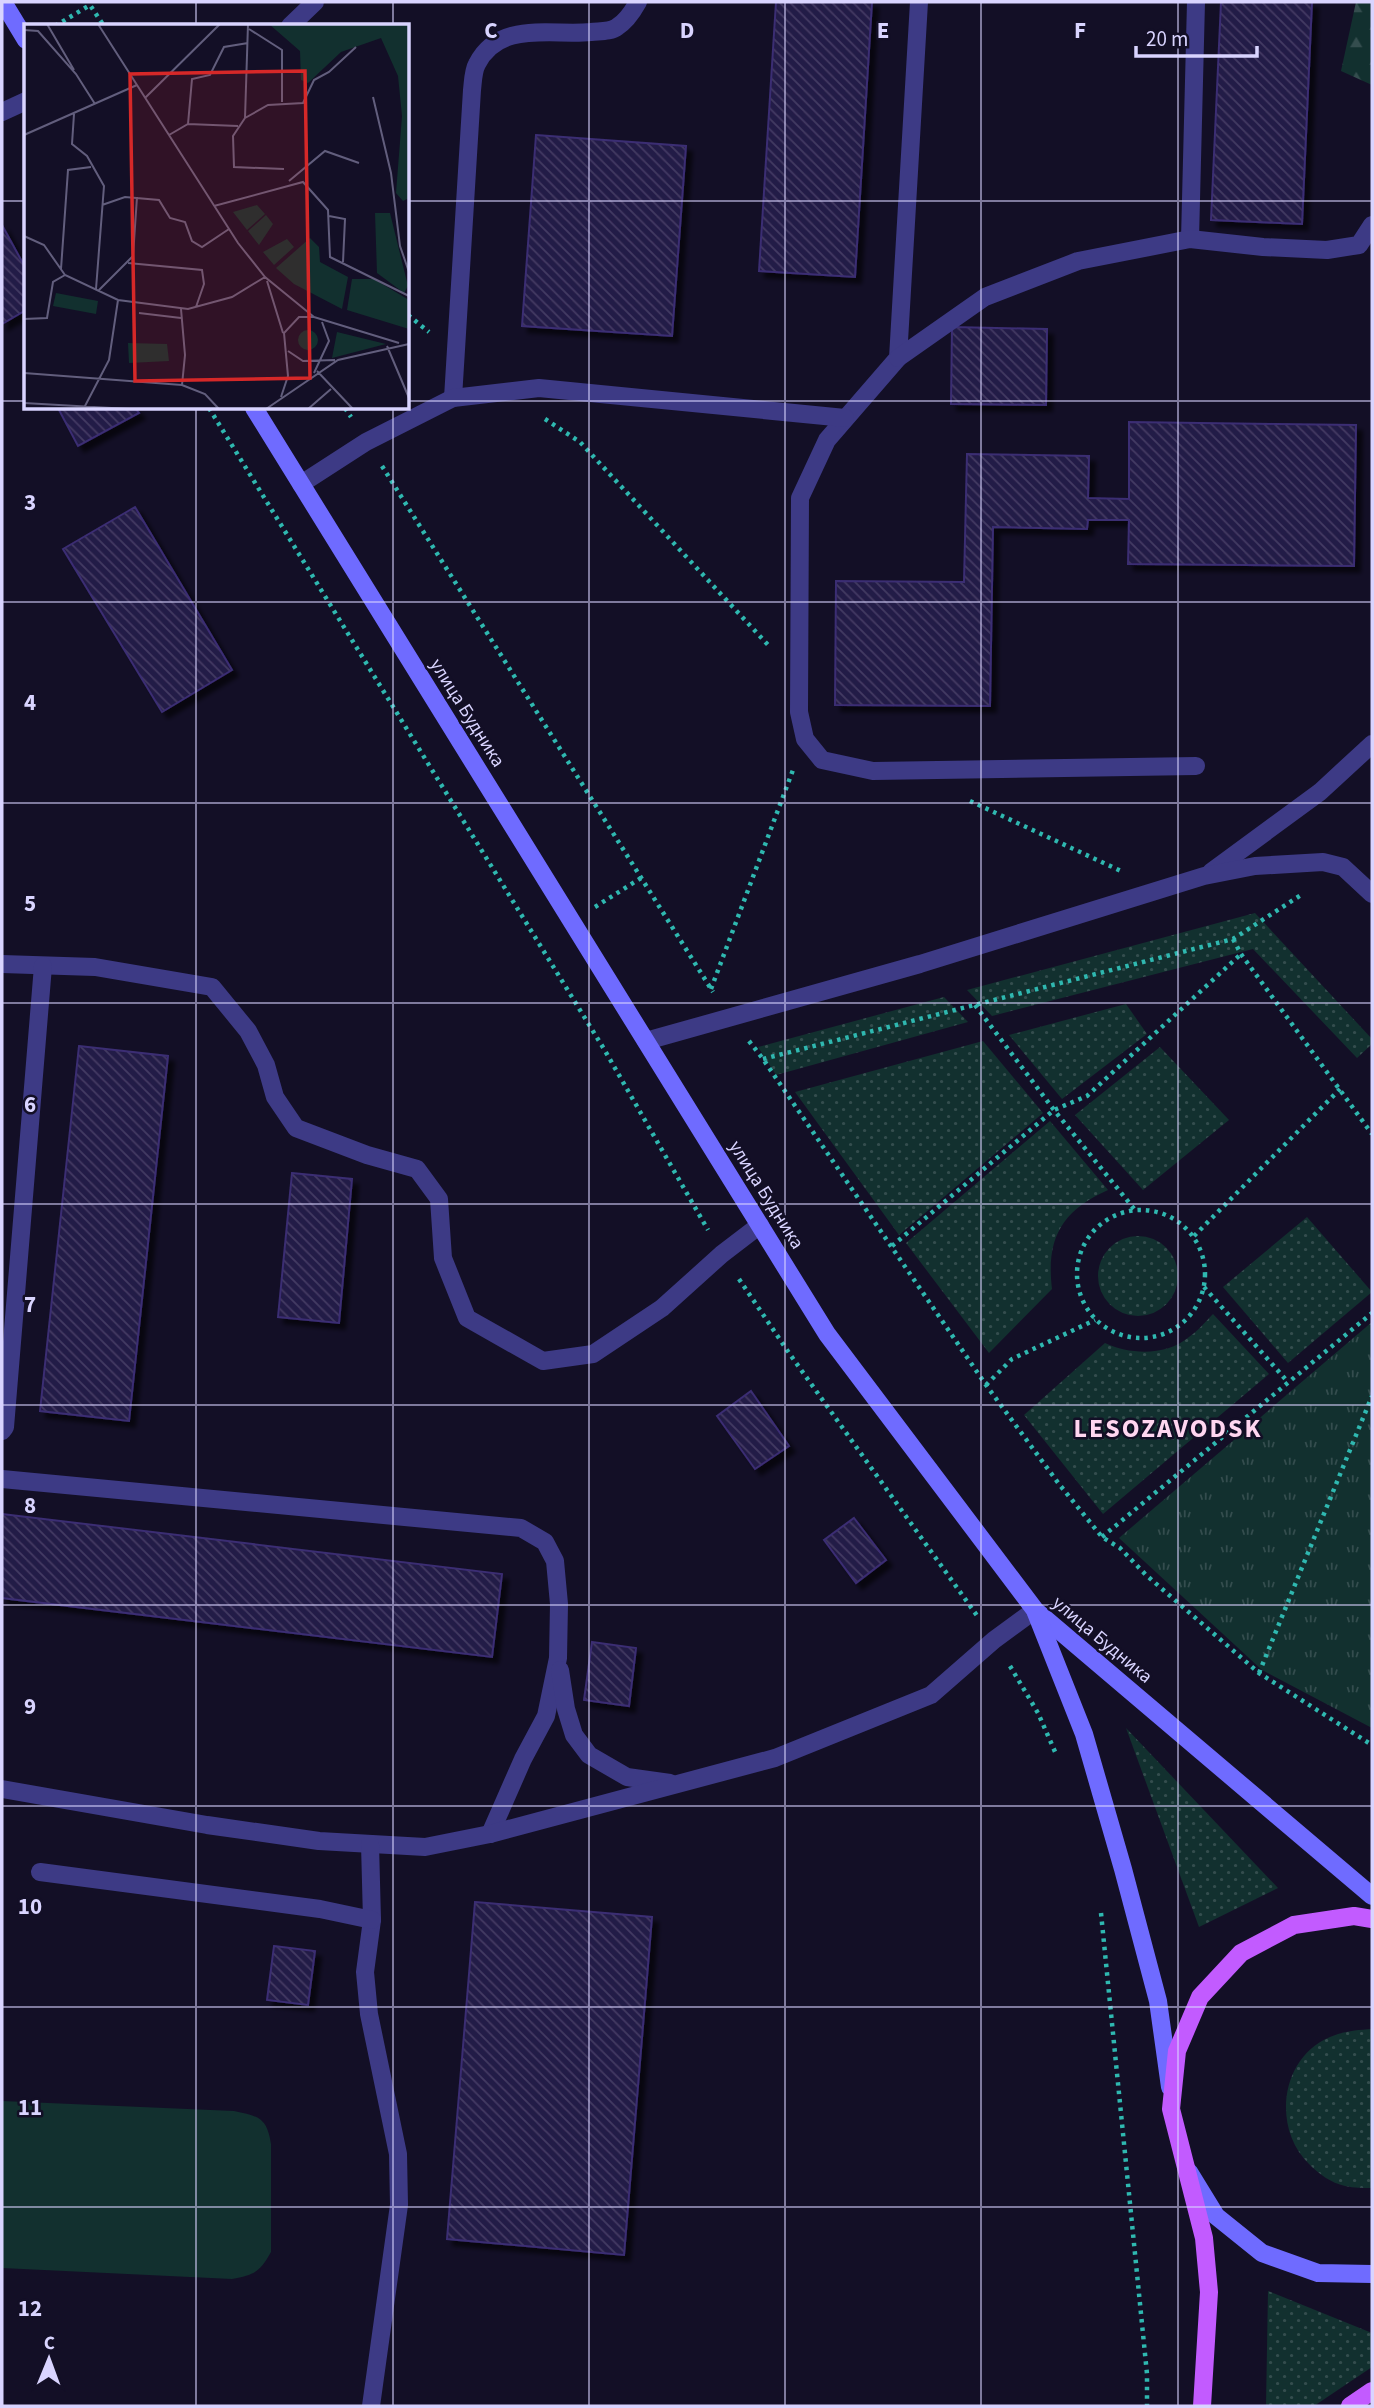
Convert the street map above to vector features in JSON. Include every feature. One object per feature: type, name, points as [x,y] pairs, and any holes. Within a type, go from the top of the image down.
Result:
[{"type":"main road","points":[[3,2],[24,37]]},
{"type":"main road","name":"улица Будника","points":[[255,410],[827,1334],[1035,1610],[1372,1896]]},
{"type":"main road","points":[[1035,1610],[1084,1734],[1123,1869],[1158,2001],[1172,2100]]},
{"type":"main road","points":[[1202,2406],[1209,2292],[1203,2238],[1171,2109],[1177,2051],[1200,1997],[1241,1953],[1294,1925],[1354,1916],[1372,1919]]},
{"type":"main road","points":[[1185,2166],[1216,2216],[1262,2253],[1318,2273],[1372,2274]]},
{"type":"main road","points":[[1350,2406],[1372,2391]]},
{"type":"lane","points":[[292,24],[315,2]]},
{"type":"lane","points":[[453,397],[472,90],[476,65],[489,46],[504,36],[615,29],[630,15],[638,2]]},
{"type":"lane","points":[[898,358],[919,2]]},
{"type":"lane","points":[[1190,239],[1196,2]]},
{"type":"lane","points":[[2,112],[24,102]]},
{"type":"lane","points":[[1196,766],[873,771],[822,760],[805,739],[799,712],[800,498],[827,440],[898,358],[985,297],[1078,261],[1190,239],[1263,247],[1327,250],[1359,246],[1372,225]]},
{"type":"lane","points":[[301,484],[366,442],[453,397],[539,388],[845,418]]},
{"type":"lane","points":[[1204,876],[1320,792],[1372,744]]},
{"type":"lane","points":[[646,1041],[933,960],[1204,876],[1255,866],[1324,862],[1343,867],[1372,894]]},
{"type":"lane","points":[[2,964],[95,967],[212,987],[248,1031],[266,1065],[275,1097],[296,1128],[417,1169],[439,1199],[443,1258],[467,1318],[543,1361],[593,1354],[662,1308],[722,1254],[760,1225]]},
{"type":"lane","points":[[2,1431],[5,1427],[43,966]]},
{"type":"lane","points":[[2,1479],[521,1528],[545,1542],[555,1561],[559,1604],[558,1658],[566,1709],[574,1735],[589,1755],[627,1777],[677,1784]]},
{"type":"lane","points":[[2,1789],[208,1825],[319,1841],[425,1847],[490,1834],[775,1758],[931,1695],[994,1640],[1035,1610]]},
{"type":"lane","points":[[490,1834],[523,1759],[546,1716],[558,1658]]},
{"type":"lane","points":[[370,1844],[372,1920],[366,1972],[369,2014],[398,2154],[399,2205],[371,2406]]},
{"type":"lane","points":[[40,1872],[320,1909],[372,1920]]},
{"type":"path","points":[[58,24],[90,5],[103,24]]},
{"type":"path","points":[[410,317],[456,355]]},
{"type":"path","points":[[503,392],[580,442],[799,680]]},
{"type":"path","points":[[210,410],[604,1049],[722,1254],[789,1353],[994,1640],[1038,1713],[1058,1759]]},
{"type":"path","points":[[346,410],[730,1018],[763,1059],[986,1385],[1059,1484],[1102,1536],[1120,1548],[1146,1575],[1259,1673],[1372,1745]]},
{"type":"path","points":[[711,989],[805,739]]},
{"type":"path","points":[[967,799],[1160,890]]},
{"type":"path","points":[[763,1059],[1233,939],[1343,867]]},
{"type":"path","points":[[1233,939],[1241,954],[1372,1134]]},
{"type":"path","points":[[892,1246],[1054,1110],[1087,1096],[1241,954]]},
{"type":"path","points":[[975,1005],[1054,1110],[1135,1210]]},
{"type":"path","points":[[1194,1236],[1340,1089]]},
{"type":"path","points":[[1135,1210],[1158,1211],[1178,1220],[1194,1236],[1204,1256],[1206,1279],[1200,1300],[1188,1319],[1170,1332],[1151,1338],[1130,1338],[1111,1332],[1095,1320],[1083,1303],[1077,1284],[1076,1264],[1083,1244],[1095,1228],[1114,1215],[1135,1210]]},
{"type":"path","points":[[1204,1287],[1287,1381]]},
{"type":"path","points":[[1102,1536],[1372,1313]]},
{"type":"path","points":[[986,1385],[1012,1359],[1095,1320]]},
{"type":"path","points":[[1259,1673],[1372,1396]]},
{"type":"path","points":[[1101,1911],[1147,2374],[1147,2406]]},
{"type":"green space","points":[[1356,2],[1372,2],[1372,85],[1341,71]]},
{"type":"green space","points":[[1255,913],[1372,1039],[1372,1044],[1357,1058],[1253,949],[992,1016],[967,990]]},
{"type":"green space","points":[[944,997],[968,1022],[776,1075],[758,1047]]},
{"type":"green space","points":[[1126,1004],[1147,1034],[1062,1099],[1009,1035]]},
{"type":"green space","points":[[983,1041],[1043,1113],[899,1235],[795,1092]]},
{"type":"green space","points":[[1160,1047],[1229,1120],[1143,1190],[1075,1115]]},
{"type":"green space","points":[[1050,1121],[1108,1190],[1092,1198],[1068,1217],[1055,1241],[1051,1271],[1052,1289],[989,1353],[906,1243]]},
{"type":"green space","points":[[1307,1217],[1372,1292],[1288,1363],[1223,1287]]},
{"type":"green space","points":[[1138,1236],[1153,1239],[1166,1248],[1175,1261],[1178,1276],[1175,1291],[1166,1304],[1153,1313],[1138,1316],[1123,1313],[1110,1304],[1101,1291],[1098,1276],[1101,1261],[1110,1248],[1123,1239]]},
{"type":"green space","points":[[1213,1314],[1269,1374],[1103,1514],[1024,1415],[1105,1343],[1126,1350],[1148,1352],[1170,1348],[1192,1335]]},
{"type":"green space","points":[[1372,1322],[1372,1728],[1262,1670],[1119,1538]]},
{"type":"green space","points":[[1126,1728],[1278,1888],[1199,1927]]},
{"type":"green space","points":[[1372,2029],[1372,2188],[1345,2186],[1321,2175],[1297,2149],[1286,2114],[1287,2095],[1300,2061],[1313,2047],[1340,2033]]},
{"type":"green space","points":[[2,2101],[234,2111],[260,2119],[267,2128],[271,2144],[271,2252],[256,2272],[232,2279],[2,2268]]},
{"type":"green space","points":[[1268,2291],[1372,2333],[1372,2367],[1314,2406],[1266,2406]]},
{"type":"building","points":[[776,2],[872,2],[855,277],[759,271]]},
{"type":"building","points":[[1221,2],[1312,2],[1302,224],[1211,220]]},
{"type":"building","points":[[536,135],[686,146],[672,336],[522,326]]},
{"type":"building","points":[[2,225],[24,265],[24,311],[2,324]]},
{"type":"building","points":[[952,327],[1047,329],[1046,405],[951,404]]},
{"type":"building","points":[[59,410],[137,410],[139,413],[78,446]]},
{"type":"building","points":[[1129,422],[1356,425],[1354,566],[1128,564],[1129,520],[1088,520],[1087,529],[993,527],[990,706],[835,705],[836,581],[964,582],[967,454],[1089,456],[1088,498],[1129,499]]},
{"type":"building","points":[[135,507],[232,670],[162,712],[63,549]]},
{"type":"building","points":[[79,1046],[168,1056],[129,1421],[40,1411]]},
{"type":"building","points":[[292,1173],[352,1179],[339,1323],[278,1317]]},
{"type":"building","points":[[751,1391],[789,1446],[755,1469],[717,1416]]},
{"type":"building","points":[[2,1514],[502,1574],[492,1657],[2,1598]]},
{"type":"building","points":[[854,1518],[886,1560],[856,1583],[824,1540]]},
{"type":"building","points":[[592,1642],[636,1648],[629,1706],[584,1700]]},
{"type":"building","points":[[475,1902],[652,1917],[624,2255],[447,2239]]},
{"type":"building","points":[[274,1946],[315,1951],[308,2005],[267,2000]]},
{"type":"district","name":"LESOZAVODSK","points":[[1168,1428]]}]
